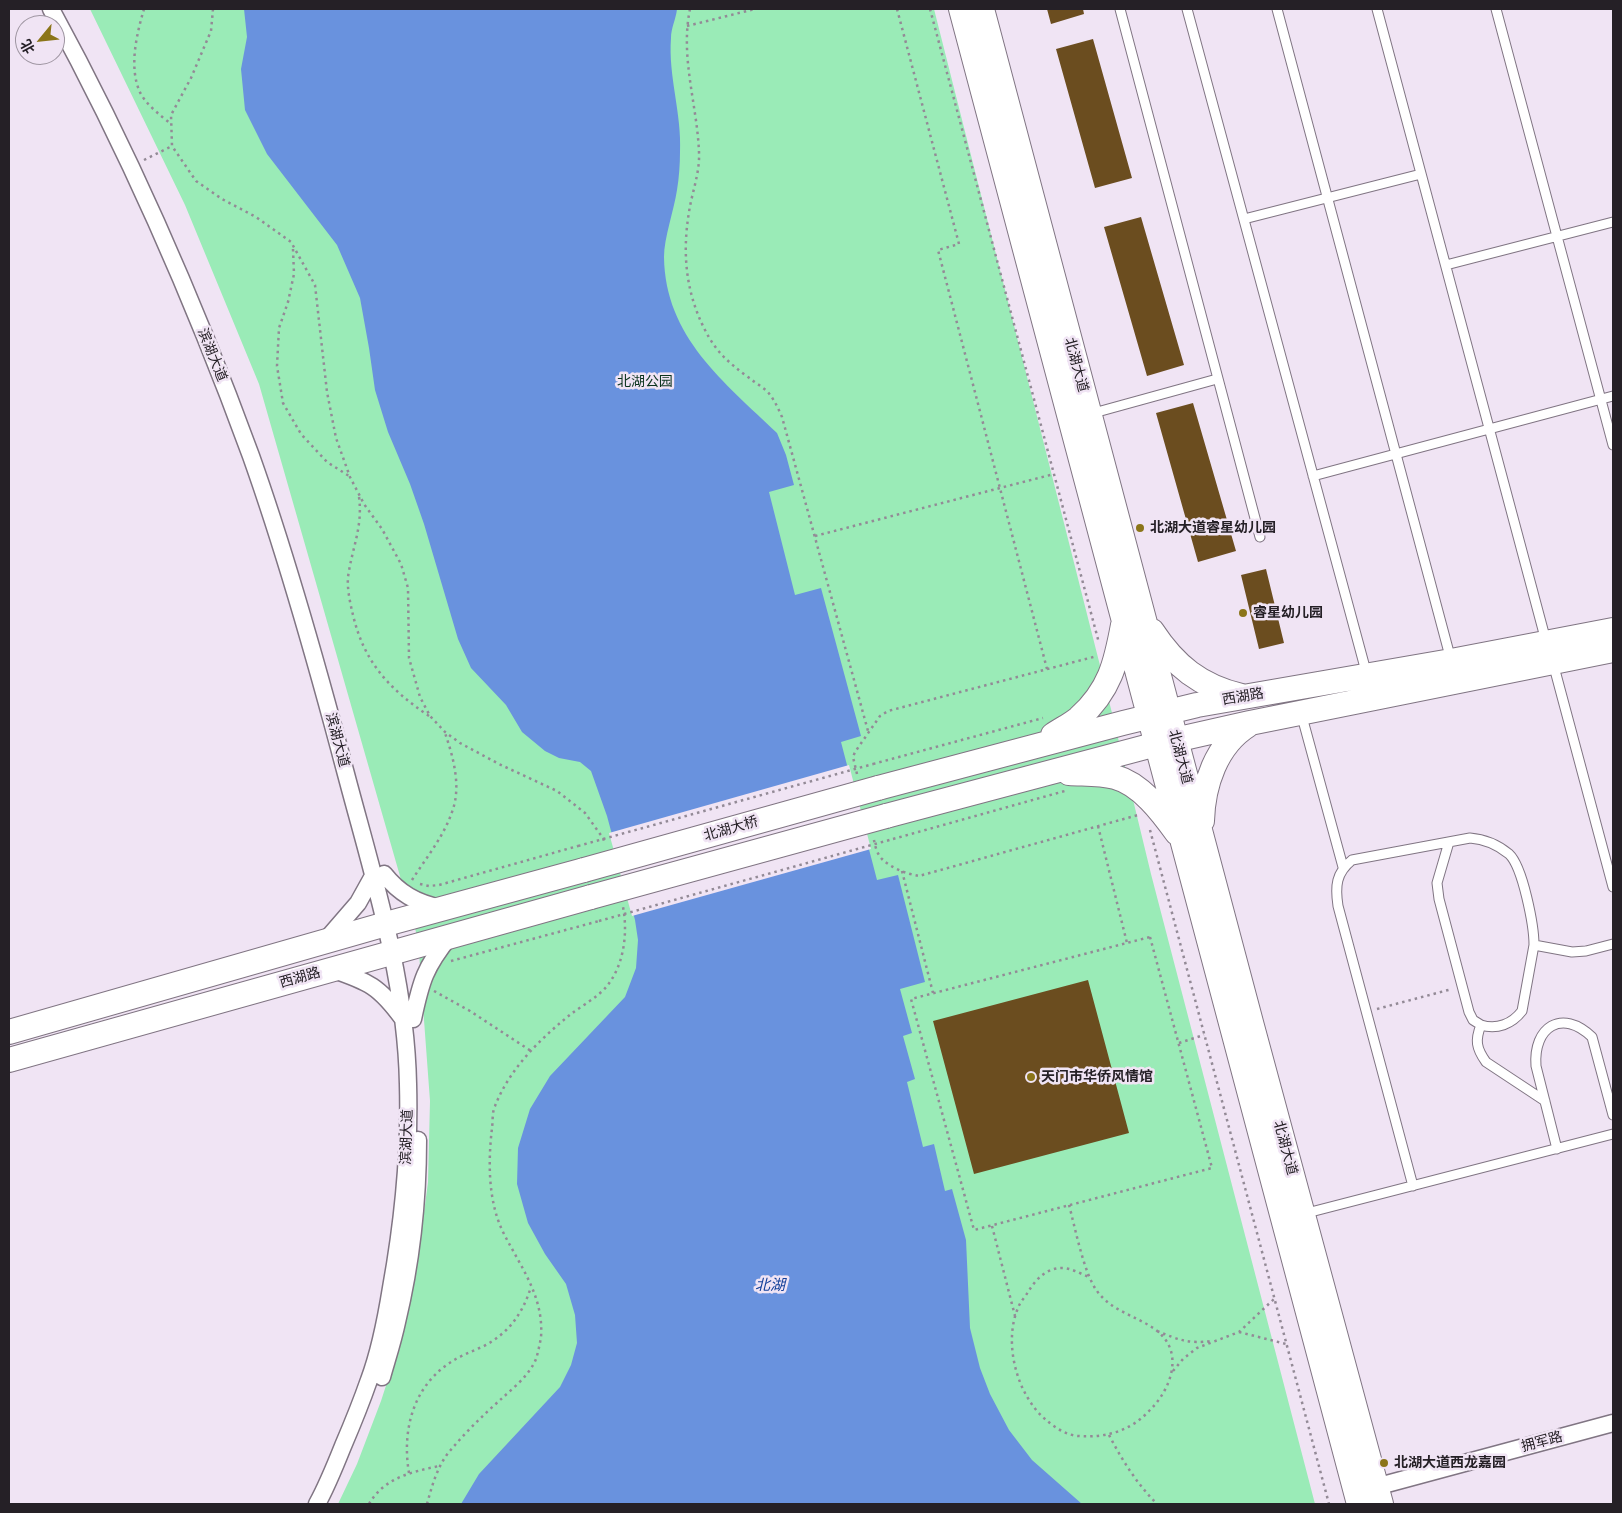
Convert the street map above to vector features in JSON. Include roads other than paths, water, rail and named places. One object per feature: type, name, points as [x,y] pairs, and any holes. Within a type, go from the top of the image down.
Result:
[{"type":"main road","name":"北湖大道","points":[[961,9],[1134,620],[1368,1497]]},
{"type":"main road","name":"北湖大道","points":[[982,9],[1089,414],[1134,620]]},
{"type":"main road","points":[[1036,746],[1079,718],[1100,694],[1108,682],[1134,620],[1178,664],[1196,678],[1220,691],[1243,696]]},
{"type":"main road","name":"西湖路","points":[[1550,653],[1613,630]]},
{"type":"main road","name":"西湖路","points":[[886,816],[1044,772],[1166,742],[1301,713],[1454,671],[1550,653],[1613,650]]},
{"type":"main road","name":"西湖路","points":[[878,788],[1159,714],[1243,696],[1367,675],[1454,671]]},
{"type":"main road","points":[[1044,772],[1097,774],[1116,777],[1131,784],[1192,838],[1202,810],[1208,783],[1225,744],[1250,723]]},
{"type":"main road","name":"北湖大桥","points":[[584,870],[878,788]]},
{"type":"main road","name":"北湖大桥","points":[[591,897],[886,816]]},
{"type":"main road","name":"北湖大道","points":[[1192,838],[1302,1214],[1368,1497]]},
{"type":"main road","name":"西湖路","points":[[9,1032],[584,870]]},
{"type":"main road","name":"西湖路","points":[[9,1060],[591,897]]},
{"type":"street","name":"滨湖大道","points":[[51,9],[74,52],[168,248],[211,351],[252,458],[324,692],[398,950],[418,1082],[418,1149],[415,1208],[408,1266],[398,1321],[380,1382],[330,1504]]},
{"type":"street","name":"滨湖大道","points":[[63,9],[139,162],[177,244],[262,455],[335,689],[378,875]]},
{"type":"street","points":[[324,942],[358,903],[378,875],[403,894],[422,903],[443,909]]},
{"type":"street","points":[[331,969],[355,977],[375,988],[408,1020],[429,964],[450,936]]},
{"type":"street","name":"滨湖大道","points":[[317,1504],[370,1378],[386,1317],[403,1206],[407,1150],[408,1020]]},
{"type":"street","name":"拥军路","points":[[1368,1497],[1613,1423]]},
{"type":"lane","points":[[1120,9],[1260,537]]},
{"type":"lane","points":[[1188,9],[1367,675]]},
{"type":"lane","points":[[1277,9],[1454,671]]},
{"type":"lane","points":[[1377,9],[1613,887]]},
{"type":"lane","points":[[1496,9],[1613,445]]},
{"type":"lane","points":[[1244,219],[1421,174]]},
{"type":"lane","points":[[1446,265],[1613,222]]},
{"type":"lane","points":[[1089,414],[1217,379]]},
{"type":"lane","points":[[1314,476],[1613,396]]},
{"type":"lane","points":[[1301,713],[1343,867],[1336,890],[1338,906],[1413,1186]]},
{"type":"lane","points":[[1343,867],[1352,860],[1448,842],[1470,838],[1494,844],[1510,855],[1516,863],[1531,916],[1534,945],[1522,1011],[1516,1019],[1502,1025],[1489,1027],[1481,1025],[1473,1020],[1469,1012],[1438,899],[1438,883],[1448,842]]},
{"type":"lane","points":[[1534,945],[1572,952],[1586,951],[1613,944]]},
{"type":"lane","points":[[1557,1149],[1536,1066],[1535,1052],[1544,1031],[1552,1026],[1562,1023],[1573,1024],[1583,1028],[1592,1037],[1613,1115]]},
{"type":"lane","points":[[1481,1025],[1476,1036],[1480,1055],[1486,1062],[1544,1101]]},
{"type":"lane","points":[[1302,1214],[1613,1134]]},
{"type":"water","name":"北湖","points":[[244,9],[677,9],[671,34],[671,66],[679,124],[680,161],[677,190],[664,249],[667,285],[675,311],[686,334],[701,356],[718,376],[777,433],[786,455],[794,485],[769,492],[795,595],[821,588],[861,736],[841,742],[877,880],[898,875],[925,982],[900,989],[912,1033],[903,1036],[915,1079],[907,1082],[923,1147],[934,1144],[945,1191],[952,1189],[966,1240],[970,1328],[980,1368],[990,1394],[1009,1430],[1032,1460],[1082,1504],[461,1504],[479,1474],[560,1387],[571,1365],[577,1343],[575,1315],[566,1284],[545,1254],[528,1223],[517,1184],[518,1148],[530,1109],[550,1076],[625,997],[636,968],[638,940],[635,920],[607,816],[591,771],[580,762],[559,758],[545,751],[522,732],[506,705],[471,668],[458,639],[424,524],[410,484],[388,432],[375,390],[360,298],[337,245],[267,154],[245,110],[241,69],[247,37]]},
{"type":"place","name":"北湖大道睿星幼儿园","points":[[1140,528]]},
{"type":"place","name":"睿星幼儿园","points":[[1243,613]]},
{"type":"place","name":"天门市华侨风情馆","points":[[1031,1077]]},
{"type":"place","name":"北湖大道西龙嘉园","points":[[1384,1463]]},
{"type":"park label","name":"北湖公园","points":[[645,382]]}]
